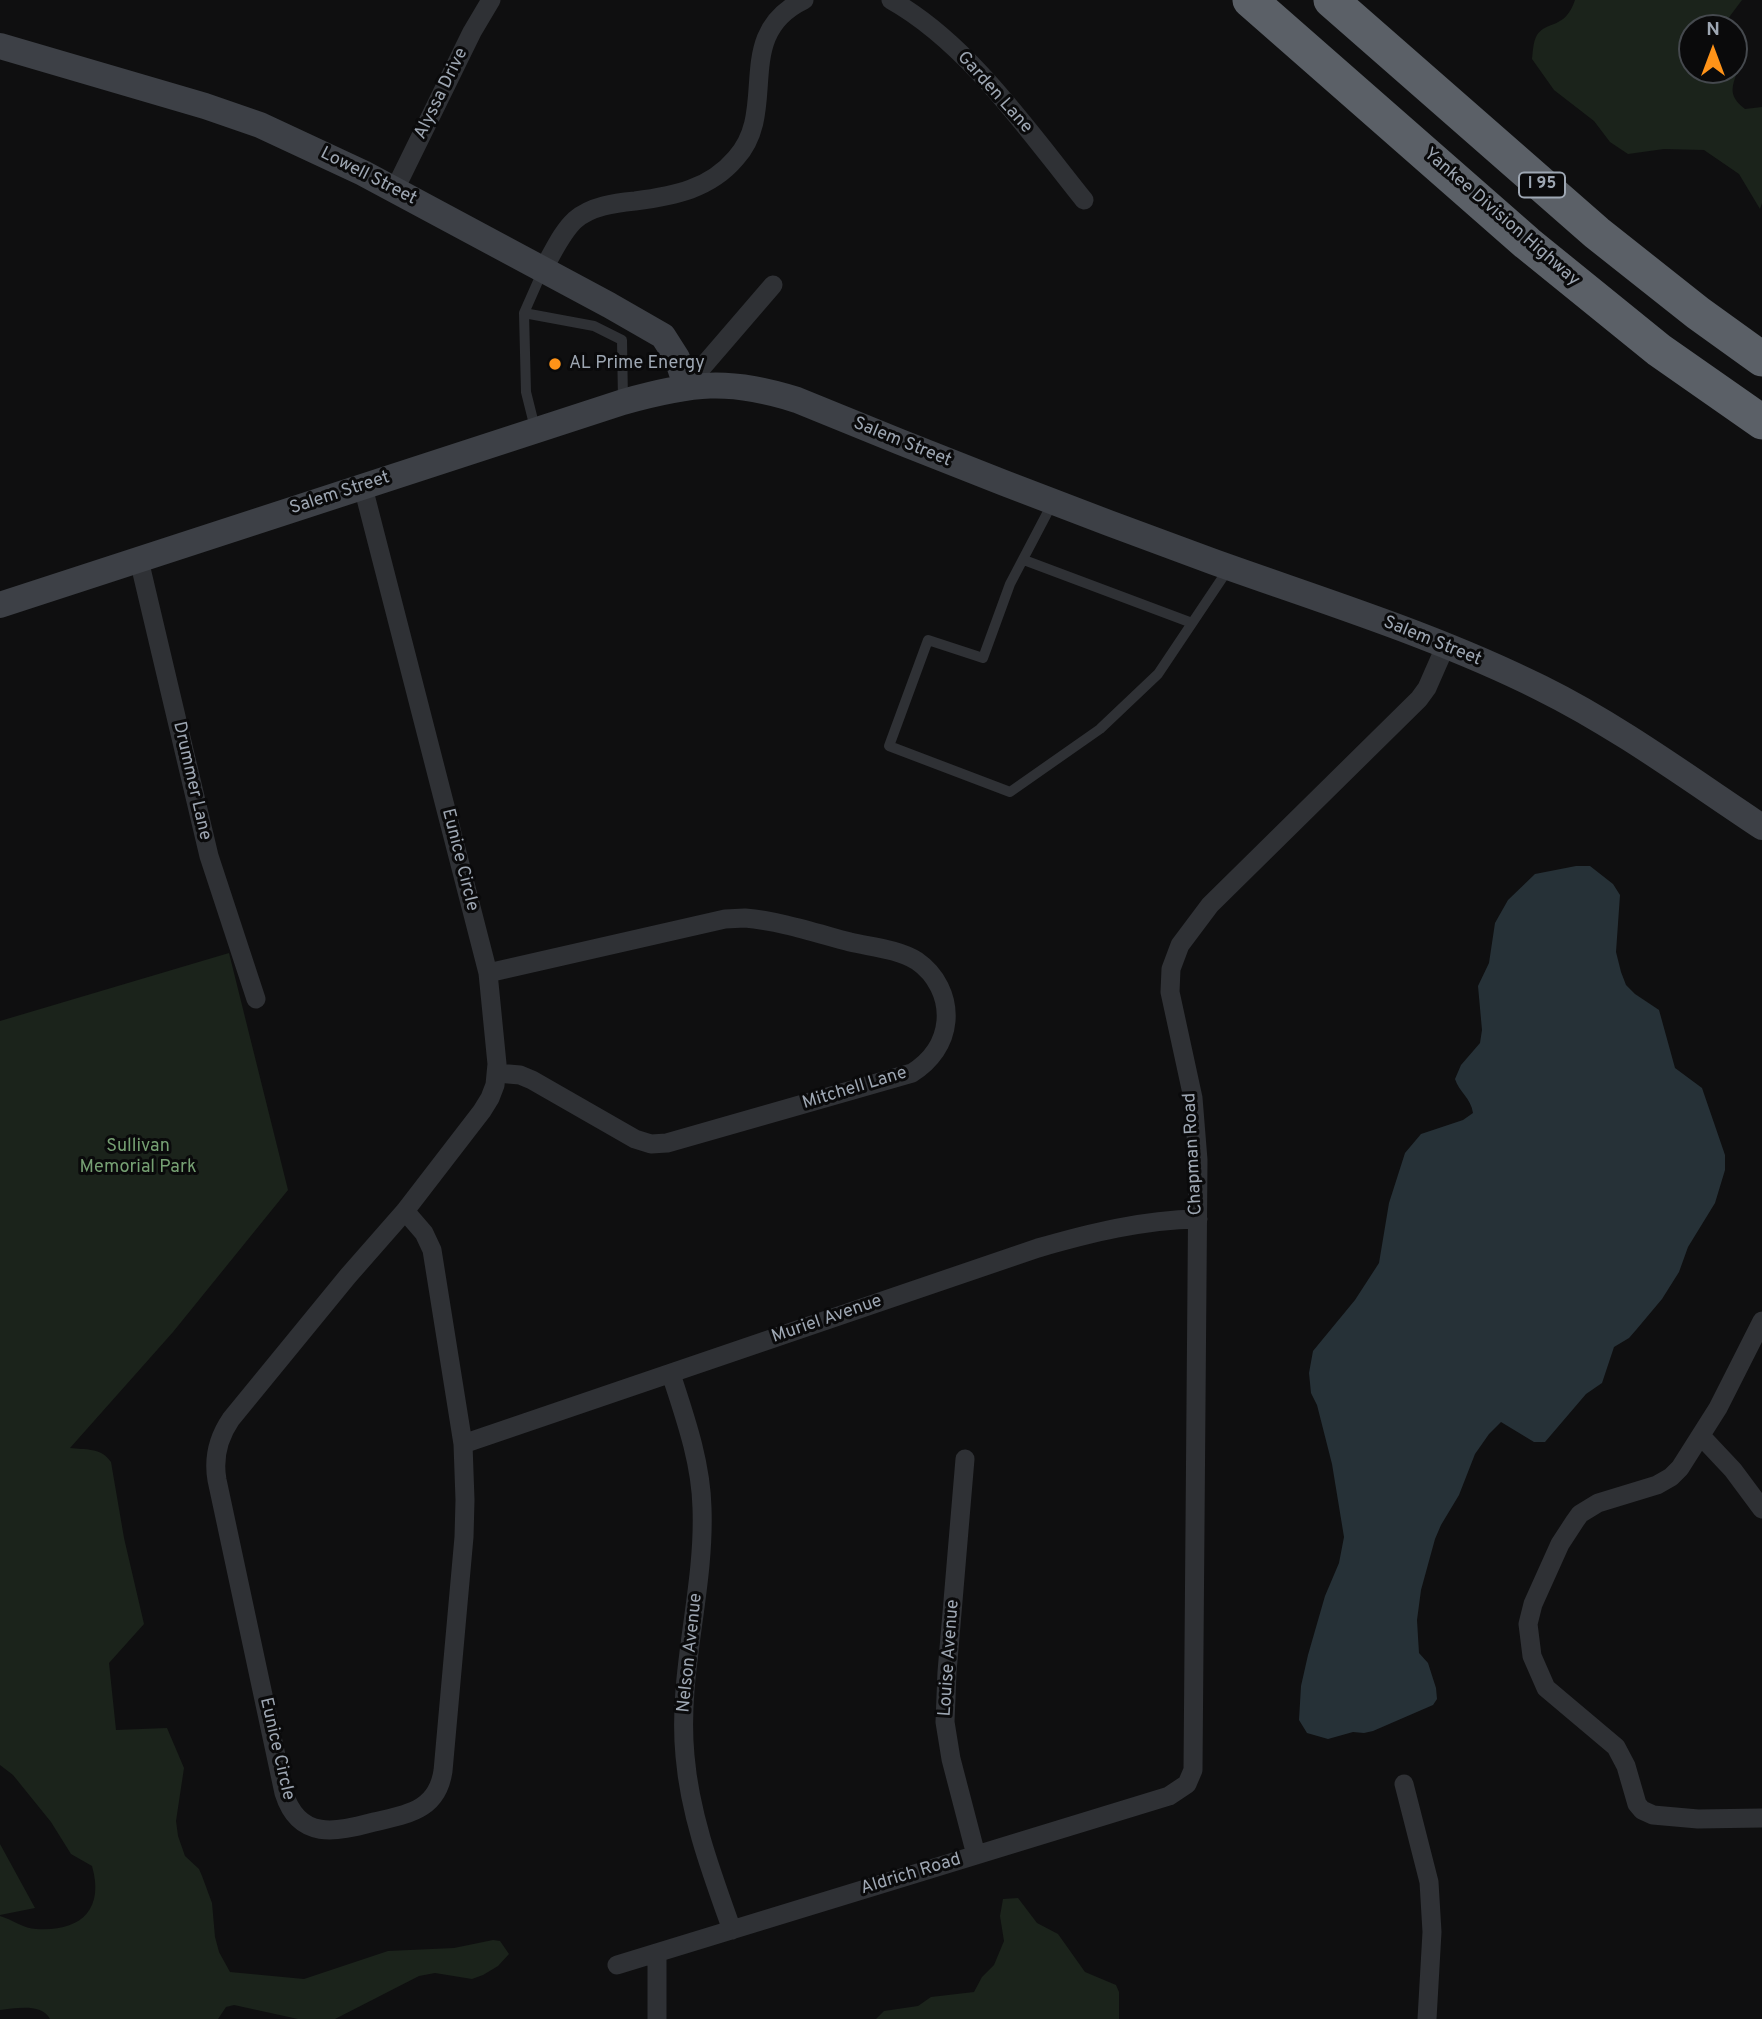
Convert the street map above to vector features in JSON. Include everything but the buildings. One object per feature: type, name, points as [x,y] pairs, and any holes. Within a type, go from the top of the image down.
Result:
[{"type":"highway","name":"Yankee Division Highway","points":[[1250,0],[1528,243],[1659,350],[1762,422]]},
{"type":"highway","name":"I 95","points":[[1331,0],[1597,233],[1698,313],[1762,359]]},
{"type":"highway","points":[[1659,350],[1762,440]]},
{"type":"main road","name":"Lowell Street","points":[[0,47],[129,83],[260,125],[395,189],[610,304],[663,336],[677,358],[685,386]]},
{"type":"main road","name":"Salem Street","points":[[0,605],[623,402],[685,386],[744,387],[779,394],[1053,502],[1446,647],[1544,690],[1650,753],[1762,827]]},
{"type":"street","name":"Alyssa Drive","points":[[395,189],[472,32],[491,0]]},
{"type":"street","points":[[543,269],[564,233],[576,219],[585,214],[611,204],[688,191],[722,173],[737,157],[749,138],[756,117],[762,46],[775,21],[785,11],[804,0]]},
{"type":"street","name":"Garden Lane","points":[[891,0],[958,52],[989,84],[1084,200]]},
{"type":"street","points":[[685,386],[773,285]]},
{"type":"street","name":"Eunice Circle","points":[[363,487],[488,974],[497,1073],[493,1092],[482,1111],[405,1210],[232,1419],[223,1433],[216,1456],[217,1480],[284,1793],[292,1811],[306,1824],[333,1831],[414,1812],[427,1804],[440,1786],[443,1771],[464,1537],[463,1444],[432,1250],[424,1233],[405,1210]]},
{"type":"street","name":"Drummer Lane","points":[[139,560],[209,856],[257,999]]},
{"type":"street","name":"Chapman Road","points":[[1193,1770],[1198,1219],[1194,1111],[1170,992],[1171,970],[1180,945],[1210,905],[1419,699],[1446,647]]},
{"type":"street","name":"Mitchell Lane","points":[[488,974],[725,919],[745,918],[910,958],[932,975],[940,987],[946,1008],[941,1042],[929,1060],[912,1073],[667,1143],[651,1144],[635,1139],[532,1080],[520,1075],[497,1073]]},
{"type":"street","name":"Muriel Avenue","points":[[463,1444],[1047,1245],[1139,1224],[1198,1219]]},
{"type":"street","points":[[1762,1321],[1701,1436],[1687,1459],[1671,1477],[1650,1488],[1598,1503],[1580,1514],[1560,1544],[1533,1604],[1528,1624],[1529,1644],[1535,1666],[1546,1688],[1616,1747],[1626,1766],[1635,1800],[1642,1810],[1653,1815],[1698,1819],[1762,1818]]},
{"type":"street","name":"Nelson Avenue","points":[[671,1374],[693,1446],[702,1507],[701,1554],[684,1709],[685,1756],[694,1812],[732,1930]]},
{"type":"street","points":[[1701,1436],[1733,1470],[1762,1509]]},
{"type":"street","name":"Louise Avenue","points":[[965,1459],[945,1722],[951,1759],[976,1855]]},
{"type":"street","name":"Aldrich Road","points":[[617,1965],[1169,1796],[1187,1784],[1193,1770]]},
{"type":"street","points":[[1404,1784],[1429,1882],[1432,1933],[1427,2019]]},
{"type":"street","points":[[657,1953],[657,2019]]},
{"type":"lane","points":[[536,429],[526,392],[524,313],[543,269]]},
{"type":"lane","points":[[594,326],[610,304]]},
{"type":"lane","points":[[524,313],[594,326],[622,340],[623,402]]},
{"type":"lane","points":[[1053,502],[1010,584],[982,658],[928,640],[889,747],[1010,792],[1100,729],[1158,674],[1229,567]]},
{"type":"lane","points":[[1024,560],[1192,623]]},
{"type":"green space","points":[[1575,0],[1742,0],[1732,14],[1678,14],[1678,84],[1733,84],[1735,99],[1745,109],[1762,107],[1760,209],[1739,174],[1704,150],[1664,149],[1628,154],[1610,142],[1594,121],[1554,90],[1532,59],[1534,44],[1541,30],[1561,20],[1571,10]]},
{"type":"green space","name":"Sullivan Memorial Park","points":[[229,953],[288,1190],[173,1332],[70,1448],[98,1452],[111,1462],[124,1538],[144,1624],[109,1663],[116,1730],[167,1728],[184,1768],[176,1821],[178,1836],[185,1856],[199,1869],[202,1876],[212,1903],[219,1952],[230,1972],[304,1979],[388,1951],[454,1948],[493,1940],[500,1941],[509,1954],[498,1966],[472,1979],[435,1973],[419,1976],[335,2019],[298,2019],[234,2005],[226,2007],[218,2019],[50,2019],[35,2009],[0,2010],[0,1916],[32,1929],[65,1927],[76,1922],[91,1907],[95,1882],[92,1866],[71,1854],[51,1822],[13,1775],[0,1765],[0,1021]]},
{"type":"green space","points":[[0,1844],[35,1908],[0,1915]]},
{"type":"green space","points":[[1018,1898],[1037,1923],[1058,1934],[1085,1972],[1116,1985],[1119,1992],[1119,2019],[876,2019],[884,2011],[918,2006],[931,1997],[974,1992],[982,1977],[994,1965],[1004,1941],[1000,1916],[1003,1899]]},
{"type":"shaded area","points":[[1590,866],[1613,884],[1620,895],[1616,952],[1626,985],[1659,1010],[1675,1068],[1702,1088],[1725,1155],[1725,1170],[1715,1203],[1688,1247],[1679,1272],[1662,1299],[1629,1338],[1614,1347],[1602,1383],[1586,1394],[1545,1442],[1534,1442],[1501,1422],[1475,1454],[1459,1495],[1435,1539],[1421,1590],[1417,1620],[1419,1653],[1428,1663],[1436,1688],[1437,1699],[1433,1705],[1364,1733],[1353,1732],[1328,1739],[1307,1733],[1299,1720],[1301,1686],[1325,1596],[1339,1563],[1344,1537],[1332,1464],[1317,1405],[1311,1393],[1309,1373],[1313,1351],[1355,1300],[1379,1263],[1389,1203],[1405,1153],[1421,1134],[1463,1120],[1473,1113],[1455,1079],[1461,1065],[1480,1043],[1482,1030],[1478,986],[1489,963],[1495,923],[1508,900],[1535,874]]},
{"type":"place","name":"AL Prime Energy","points":[[555,364]]}]
